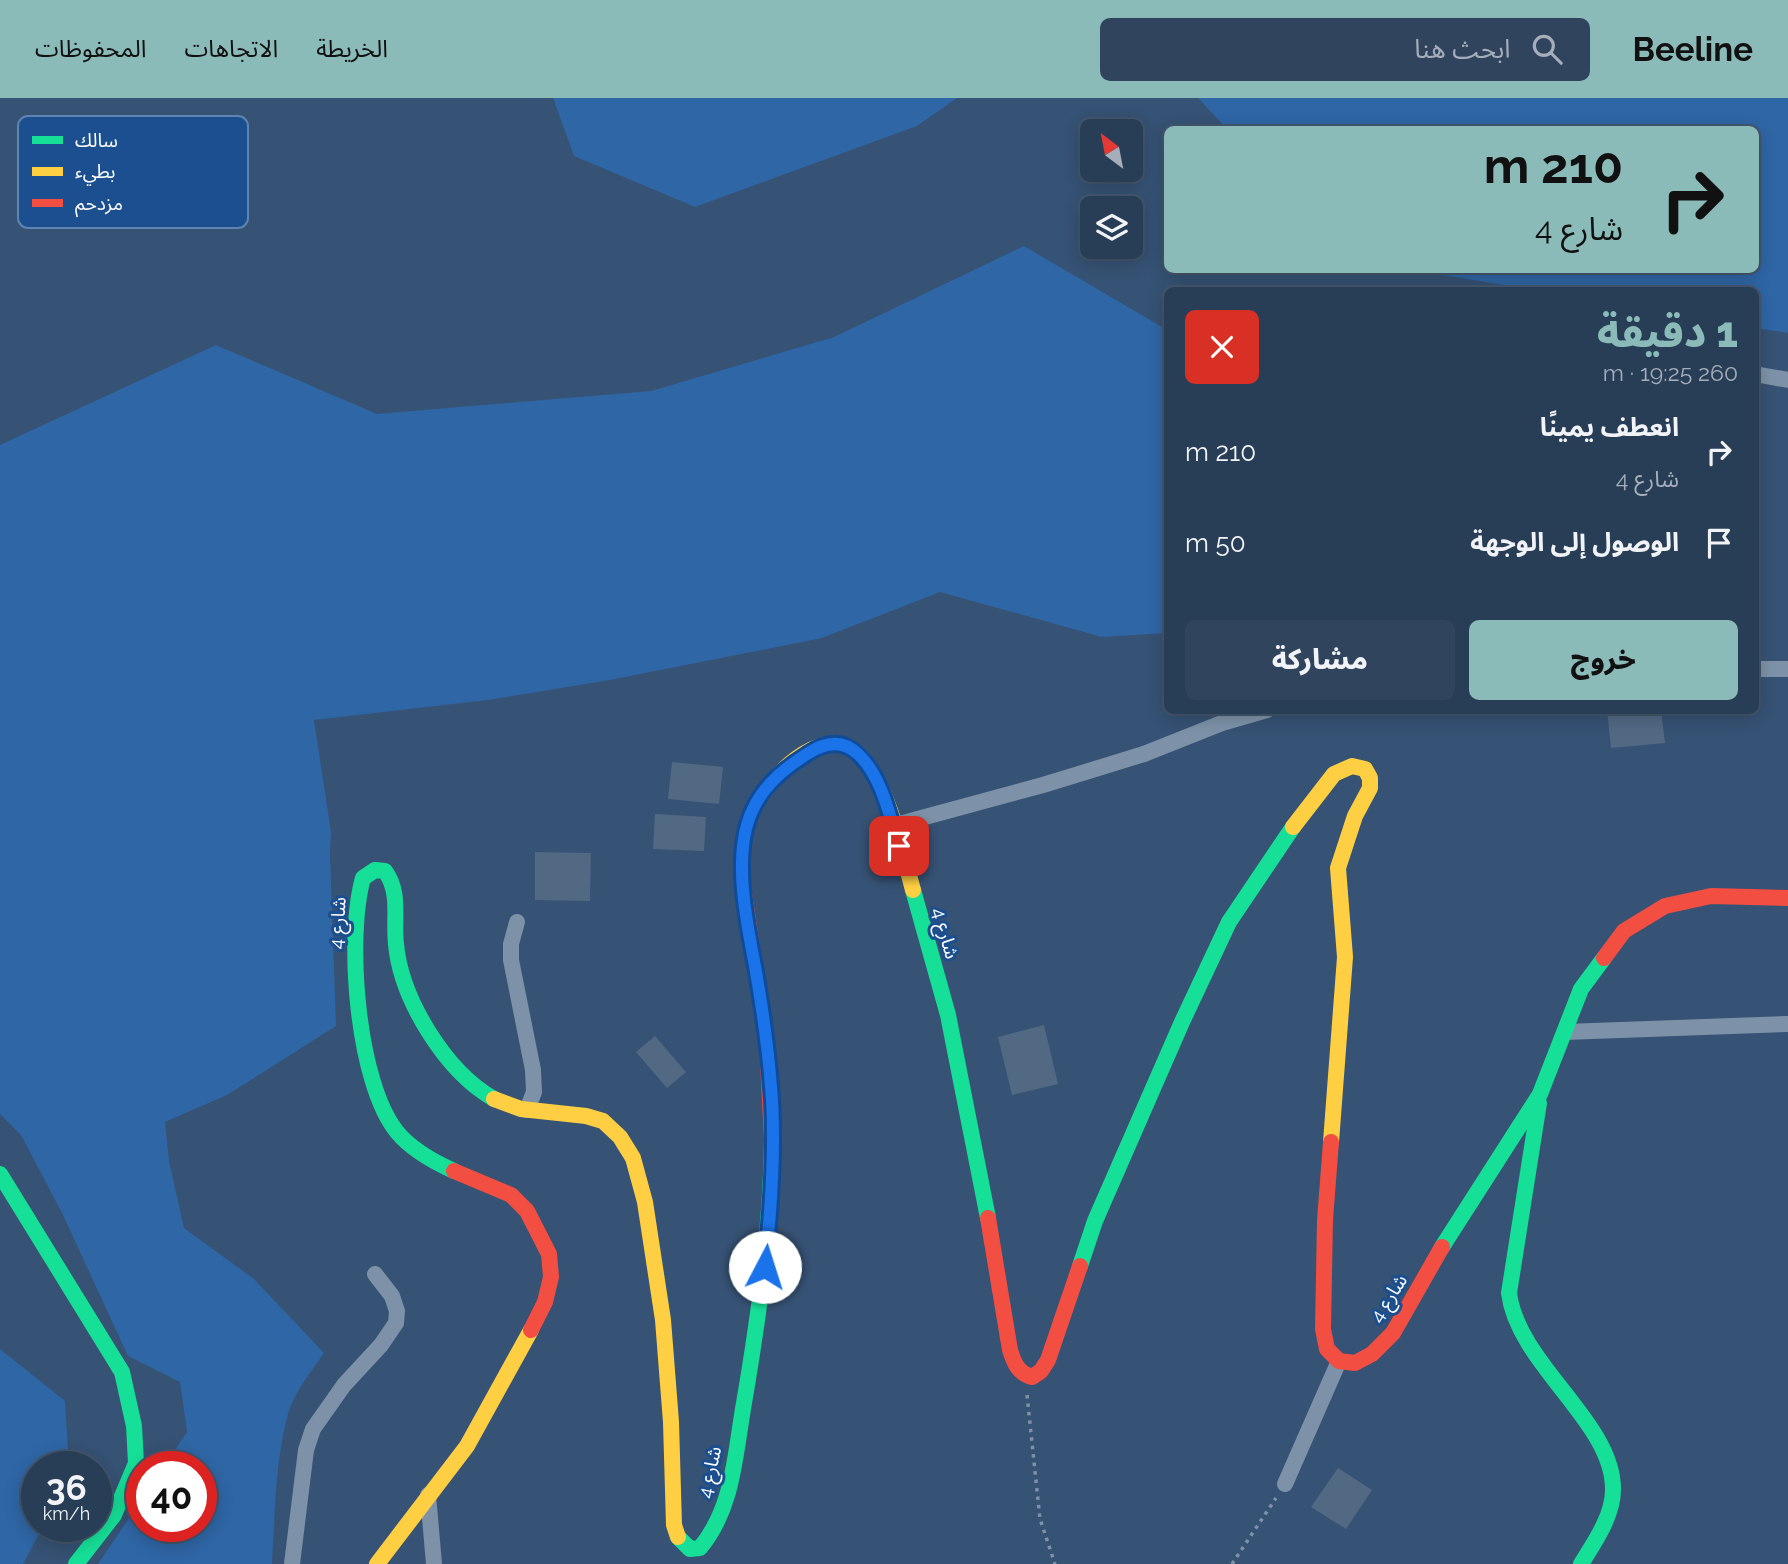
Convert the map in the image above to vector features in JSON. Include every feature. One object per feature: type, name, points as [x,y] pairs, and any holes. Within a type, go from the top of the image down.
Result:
[{"type":"street","points":[[1759,375],[1788,380]]},
{"type":"street","points":[[1759,668],[1788,669]]},
{"type":"street","points":[[892,825],[1043,785],[1131,758],[1253,714]]},
{"type":"street","name":"شارع 4","points":[[377,1564],[467,1446],[512,1368],[545,1302],[551,1277],[549,1254],[527,1211],[511,1195],[441,1165],[419,1151],[397,1132],[381,1104],[368,1072],[361,1026],[355,942],[358,896],[363,878],[375,870],[385,872],[394,884],[396,944],[401,973],[424,1023],[460,1074],[477,1091],[499,1101],[527,1110],[580,1115],[603,1121],[619,1135],[629,1151],[638,1171],[657,1272],[671,1384],[674,1525],[680,1541],[690,1549],[701,1548],[718,1527],[734,1467],[760,1311],[767,1244],[771,1089],[759,993],[745,920],[744,862],[747,825],[758,799],[776,776],[816,748],[835,743],[852,748],[865,761],[882,795],[947,1011],[985,1192],[1010,1350],[1019,1370],[1025,1376]]},
{"type":"street","points":[[1025,1376],[1032,1377],[1041,1371],[1048,1360],[1095,1221],[1229,922],[1314,798],[1334,774],[1352,766],[1364,769],[1370,778],[1370,789],[1355,816],[1338,868],[1345,957],[1325,1220],[1323,1329],[1327,1349],[1339,1361],[1285,1484]]},
{"type":"street","name":"شارع 4","points":[[1339,1361],[1355,1363],[1372,1354],[1394,1333],[1450,1234],[1540,1094],[1581,989],[1624,931],[1665,906],[1711,896],[1788,898]]},
{"type":"street","points":[[517,922],[511,944],[511,960],[533,1070],[534,1092],[527,1110]]},
{"type":"street","points":[[1565,1032],[1788,1024]]},
{"type":"street","points":[[1540,1094],[1509,1293],[1512,1313],[1523,1336],[1598,1441],[1611,1471],[1613,1491],[1610,1502],[1592,1548],[1581,1564]]},
{"type":"street","points":[[0,1174],[122,1372],[134,1426],[136,1463],[119,1505],[76,1564]]},
{"type":"street","points":[[292,1564],[306,1450],[313,1429],[344,1385],[381,1345],[396,1323],[397,1311],[392,1296],[375,1274]]},
{"type":"street","points":[[428,1495],[433,1564]]},
{"type":"street","points":[[683,1564],[690,1549]]},
{"type":"path","points":[[1025,1376],[1040,1519],[1055,1564]]},
{"type":"path","points":[[1232,1564],[1285,1484]]},
{"type":"shaded area","points":[[553,98],[957,98],[917,126],[695,207],[574,156]]},
{"type":"shaded area","points":[[1198,98],[1788,98],[1788,333],[1759,329],[1759,287],[1517,287],[1430,273],[1759,273],[1759,126],[1224,126]]},
{"type":"shaded area","points":[[1024,246],[1164,328],[1164,633],[1102,637],[940,592],[822,638],[610,680],[488,700],[314,720],[331,832],[336,1026],[227,1095],[165,1122],[169,1161],[184,1228],[254,1279],[324,1353],[299,1390],[288,1414],[278,1469],[272,1564],[98,1564],[126,1523],[126,1542],[217,1542],[217,1451],[174,1451],[187,1432],[180,1382],[128,1356],[63,1215],[21,1135],[0,1114],[0,445],[216,345],[377,414],[651,391],[834,337]]},
{"type":"shaded area","points":[[0,1349],[65,1401],[68,1451],[21,1451],[21,1542],[35,1542],[23,1564],[0,1564]]},
{"type":"building","points":[[1607,714],[1661,714],[1665,743],[1611,748]]},
{"type":"building","points":[[672,762],[723,767],[719,804],[668,799]]},
{"type":"building","points":[[655,814],[706,817],[704,851],[653,849]]},
{"type":"building","points":[[535,852],[591,853],[590,901],[535,900]]},
{"type":"building","points":[[1044,1025],[1058,1084],[1012,1095],[998,1037]]},
{"type":"building","points":[[655,1036],[686,1072],[667,1088],[636,1052]]},
{"type":"building","points":[[1338,1468],[1372,1490],[1346,1529],[1311,1507]]},
{"type":"traffic: fast","points":[[1080,1266],[1095,1221],[1229,922],[1293,827]]},
{"type":"traffic: fast","points":[[454,1171],[423,1154],[397,1132],[383,1109],[372,1080],[359,1009],[356,936],[363,878],[375,870],[385,871],[393,888],[396,944],[400,965],[416,1010],[428,1032],[459,1071],[494,1099]]},
{"type":"traffic: fast","points":[[913,890],[948,1015],[988,1218]]},
{"type":"traffic: fast","points":[[1442,1247],[1540,1094],[1581,989],[1604,958]]},
{"type":"traffic: fast","points":[[1539,1103],[1509,1293],[1516,1319],[1529,1345],[1583,1417],[1609,1465],[1613,1490],[1610,1510],[1581,1564]]},
{"type":"traffic: fast","points":[[678,1537],[690,1549],[700,1548],[720,1515],[731,1479],[755,1337],[763,1271],[772,1139]]},
{"type":"traffic: fast","points":[[0,1174],[122,1372],[134,1426],[136,1463],[114,1515],[76,1564]]},
{"type":"traffic: slow","points":[[743,887],[744,840],[751,813],[758,800],[781,772],[796,759],[811,749],[827,744],[843,745],[858,753],[877,779],[899,837],[913,890]]},
{"type":"traffic: slow","points":[[1293,827],[1334,774],[1352,766],[1365,769],[1370,778],[1370,788],[1355,816],[1338,868],[1345,957],[1331,1142]]},
{"type":"traffic: slow","points":[[494,1099],[521,1109],[586,1116],[603,1121],[620,1137],[633,1158],[645,1202],[663,1320],[671,1422],[674,1525],[678,1537]]},
{"type":"traffic: slow","points":[[377,1564],[467,1446],[531,1330]]},
{"type":"traffic: jam","points":[[743,887],[767,1044],[772,1139]]},
{"type":"traffic: jam","points":[[1604,958],[1624,931],[1665,906],[1711,896],[1788,898]]},
{"type":"traffic: jam","points":[[1331,1142],[1325,1220],[1323,1329],[1327,1349],[1339,1361],[1355,1363],[1372,1354],[1393,1333],[1442,1247]]},
{"type":"traffic: jam","points":[[454,1171],[511,1195],[527,1211],[549,1254],[551,1277],[545,1302],[531,1330]]},
{"type":"traffic: jam","points":[[988,1218],[1010,1350],[1017,1367],[1023,1373],[1032,1377],[1041,1371],[1048,1360],[1080,1266]]},
{"type":"route","points":[[765,1267],[771,1163],[771,1089],[755,966],[745,920],[743,881],[747,825],[758,799],[776,776],[816,748],[835,743],[852,748],[865,761],[882,795],[899,846]]}]
